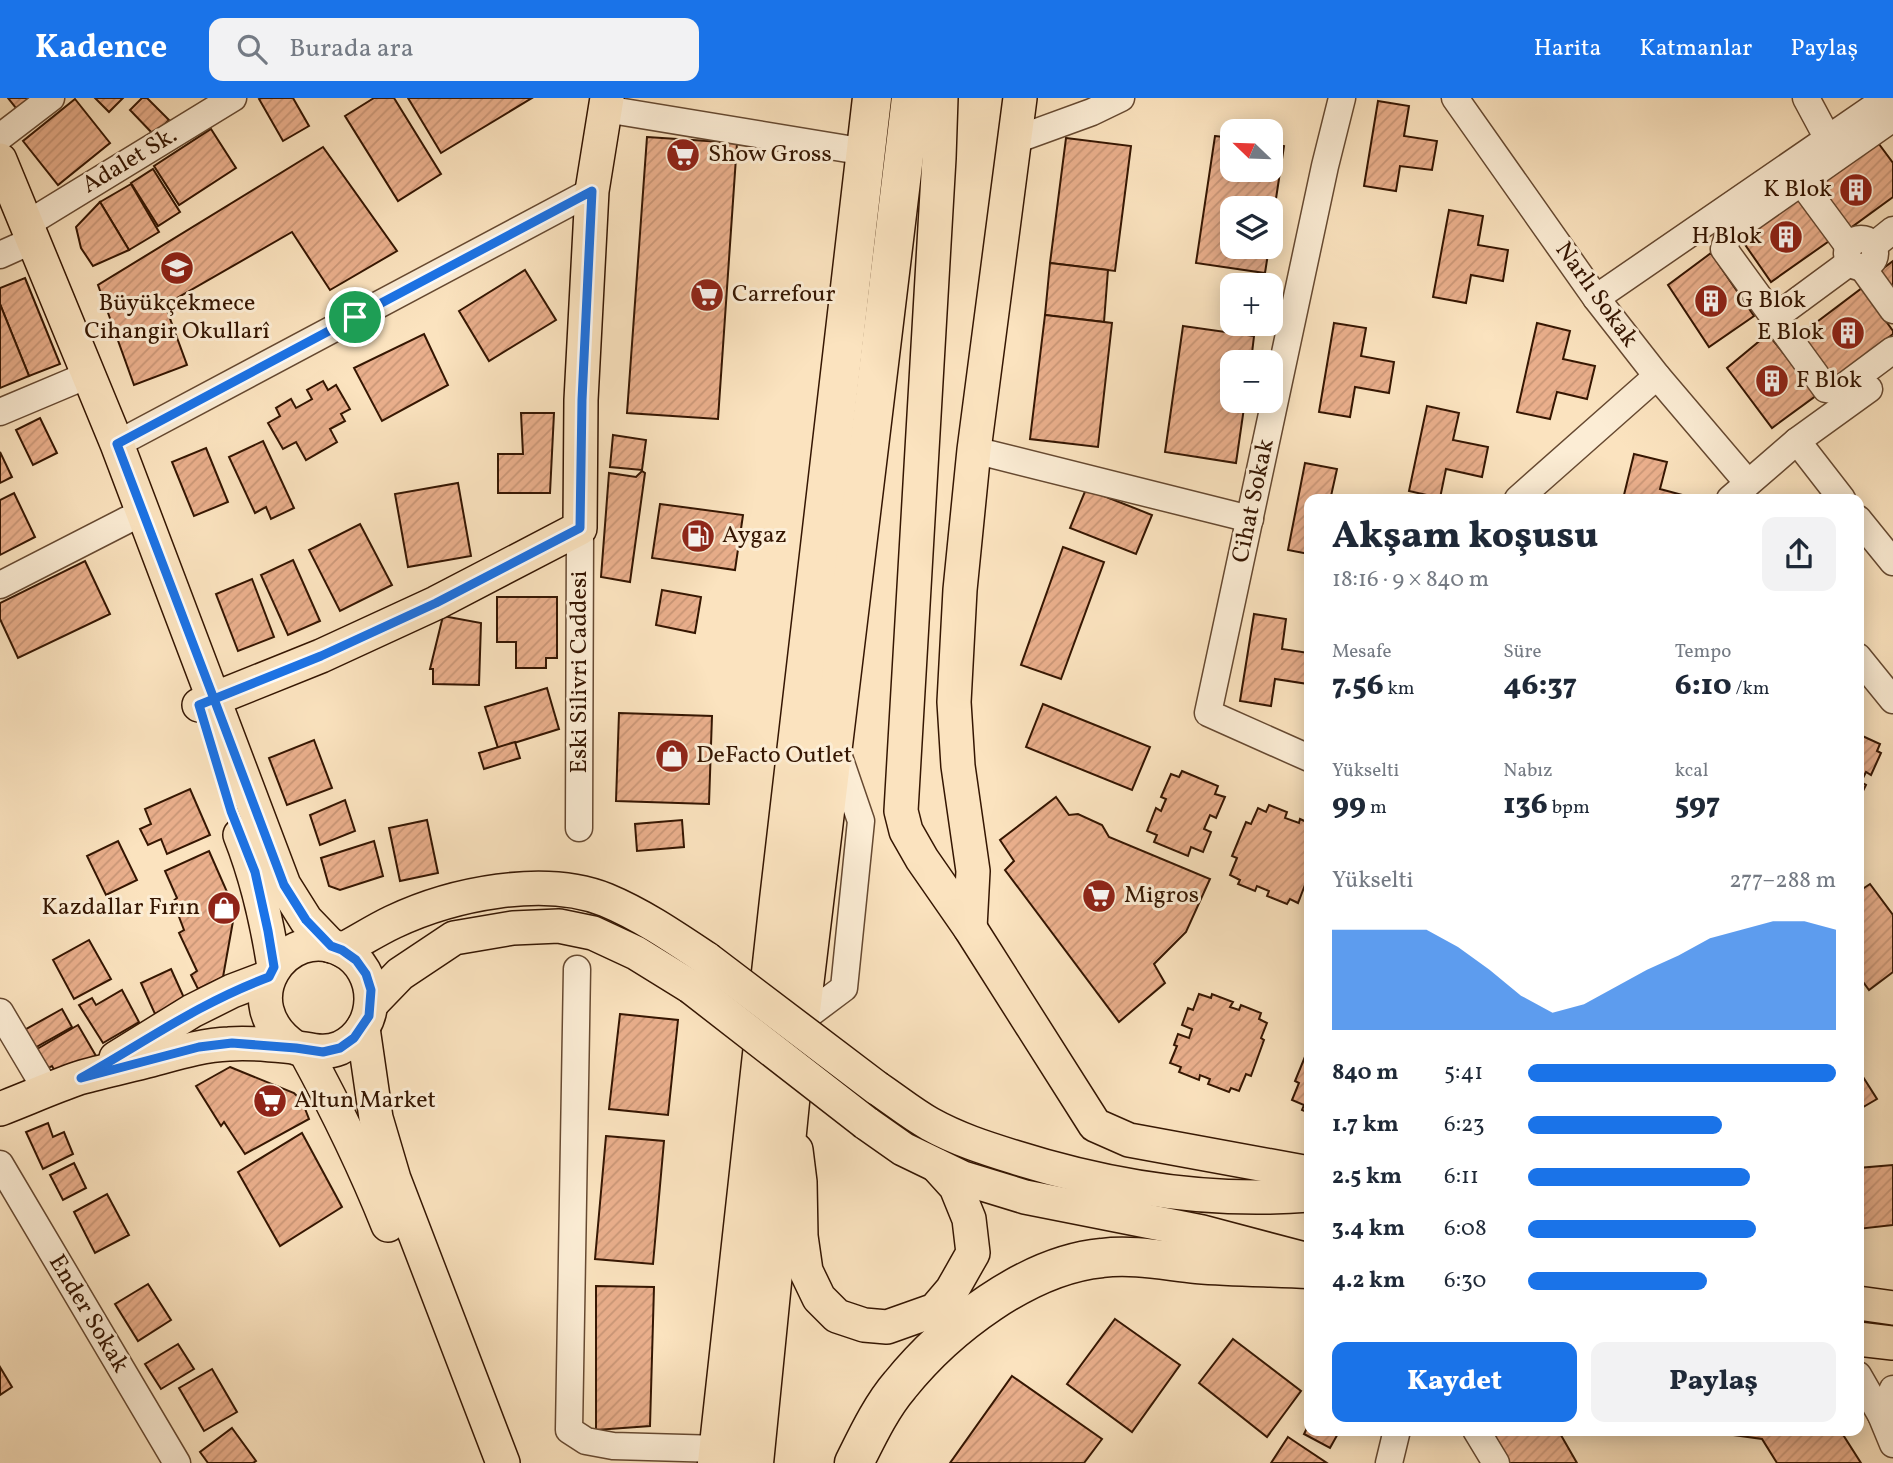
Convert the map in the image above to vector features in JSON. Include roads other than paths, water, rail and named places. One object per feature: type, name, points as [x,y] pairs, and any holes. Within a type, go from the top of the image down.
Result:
[{"type":"highway","points":[[718,1456],[777,913],[872,98]]},
{"type":"highway","points":[[754,1463],[790,1102],[911,98]]},
{"type":"highway","points":[[854,1463],[898,1387],[937,1344],[985,1305],[1059,1267],[1104,1257],[1304,1269]]},
{"type":"main road","points":[[941,98],[901,811],[906,831],[1095,1125],[1129,1140],[1304,1172]]},
{"type":"main road","points":[[970,928],[973,871],[958,766],[954,702],[960,590],[974,450],[1020,98]]},
{"type":"main road","name":"Eski Silivri Caddesi","points":[[580,528],[582,400],[592,191],[606,104]]},
{"type":"main road","points":[[0,160],[15,241],[117,444],[206,702],[231,811],[255,872],[268,931],[272,972]]},
{"type":"main road","points":[[0,202],[76,380],[127,520],[284,885],[306,920],[336,948],[356,960],[366,974],[371,990],[367,1015],[376,1118],[394,1179],[502,1463]]},
{"type":"main road","points":[[206,702],[321,656],[425,608],[580,528]]},
{"type":"main road","points":[[479,1463],[371,1182],[341,1117],[301,1049],[283,1039],[265,1009],[265,992],[272,972],[285,956],[299,948],[314,945],[336,948],[395,921],[445,904],[500,891],[538,887],[603,899],[648,920],[699,973],[866,1123],[902,1149],[963,1178],[1026,1197],[1202,1231],[1304,1259]]},
{"type":"main road","points":[[0,1109],[81,1078],[199,1047],[232,1043],[323,1052],[340,1048],[354,1038],[367,1015],[400,974],[454,938],[513,928],[559,926],[593,933],[636,953],[699,973],[929,1124],[960,1138],[1045,1167],[1122,1184],[1209,1196],[1304,1195]]},
{"type":"main road","points":[[81,1078],[192,1011],[272,972]]},
{"type":"main road","points":[[790,1102],[800,1182],[801,1236],[806,1271],[819,1298],[837,1315],[864,1325],[887,1327],[935,1310],[952,1290],[973,1253],[969,1220],[956,1186],[937,1166]]},
{"type":"main road","points":[[1864,1304],[1893,1308]]},
{"type":"main road","points":[[1864,1340],[1893,1343]]},
{"type":"street","points":[[0,137],[51,98]]},
{"type":"street","name":"Adalet Sk.","points":[[15,241],[233,98]]},
{"type":"street","points":[[1015,140],[1092,112],[1121,98]]},
{"type":"street","name":"Cihat Sokak","points":[[1304,756],[1208,713],[1325,166],[1342,98]]},
{"type":"street","name":"Narlı Sokak","points":[[1455,98],[1596,298],[1657,376],[1734,494]]},
{"type":"street","points":[[1806,98],[1828,139]]},
{"type":"street","points":[[1596,298],[1887,98]]},
{"type":"street","points":[[606,104],[866,152]]},
{"type":"street","points":[[1889,130],[1801,182],[1728,233],[1724,249],[1826,389],[1838,391],[1893,350]]},
{"type":"street","points":[[1801,182],[1865,250],[1893,310]]},
{"type":"street","points":[[117,444],[592,191]]},
{"type":"street","points":[[1774,318],[1865,250]]},
{"type":"street","points":[[1736,494],[1797,442],[1893,371]]},
{"type":"street","points":[[1524,494],[1657,376]]},
{"type":"street","points":[[0,412],[76,380]]},
{"type":"street","points":[[1797,442],[1838,494]]},
{"type":"street","points":[[974,450],[1250,519]]},
{"type":"street","points":[[0,585],[127,520]]},
{"type":"street","points":[[1864,526],[1893,562]]},
{"type":"street","name":"Eski Silivri Caddesi","points":[[579,828],[580,528]]},
{"type":"street","points":[[1864,664],[1893,700]]},
{"type":"street","points":[[577,970],[569,1430],[586,1441],[613,1446],[718,1456]]},
{"type":"street","points":[[0,1012],[47,1091]]},
{"type":"street","name":"Ender Sokak","points":[[0,1164],[177,1463]]},
{"type":"street","points":[[1864,1385],[1881,1415],[1893,1444]]},
{"type":"street","points":[[1881,1415],[1893,1389]]},
{"type":"street","points":[[1390,1463],[1396,1436]]},
{"type":"street","points":[[1480,1436],[1496,1463]]},
{"type":"place","name":"Show Gross","points":[[683,155]]},
{"type":"place","name":"K Blok","points":[[1856,190]]},
{"type":"place","name":"H Blok","points":[[1786,237]]},
{"type":"place","name":"Büyükçekmece Cihangir Okullarî","points":[[177,268]]},
{"type":"place","name":"Carrefour","points":[[707,295]]},
{"type":"place","name":"G Blok","points":[[1711,301]]},
{"type":"place","name":"E Blok","points":[[1848,333]]},
{"type":"place","name":"F Blok","points":[[1772,381]]},
{"type":"place","name":"Aygaz","points":[[698,536]]},
{"type":"place","name":"DeFacto Outlet","points":[[672,756]]},
{"type":"place","name":"Migros","points":[[1099,896]]},
{"type":"place","name":"Kazdallar Fırın","points":[[224,908]]},
{"type":"place","name":"Altun Market","points":[[270,1101]]}]
